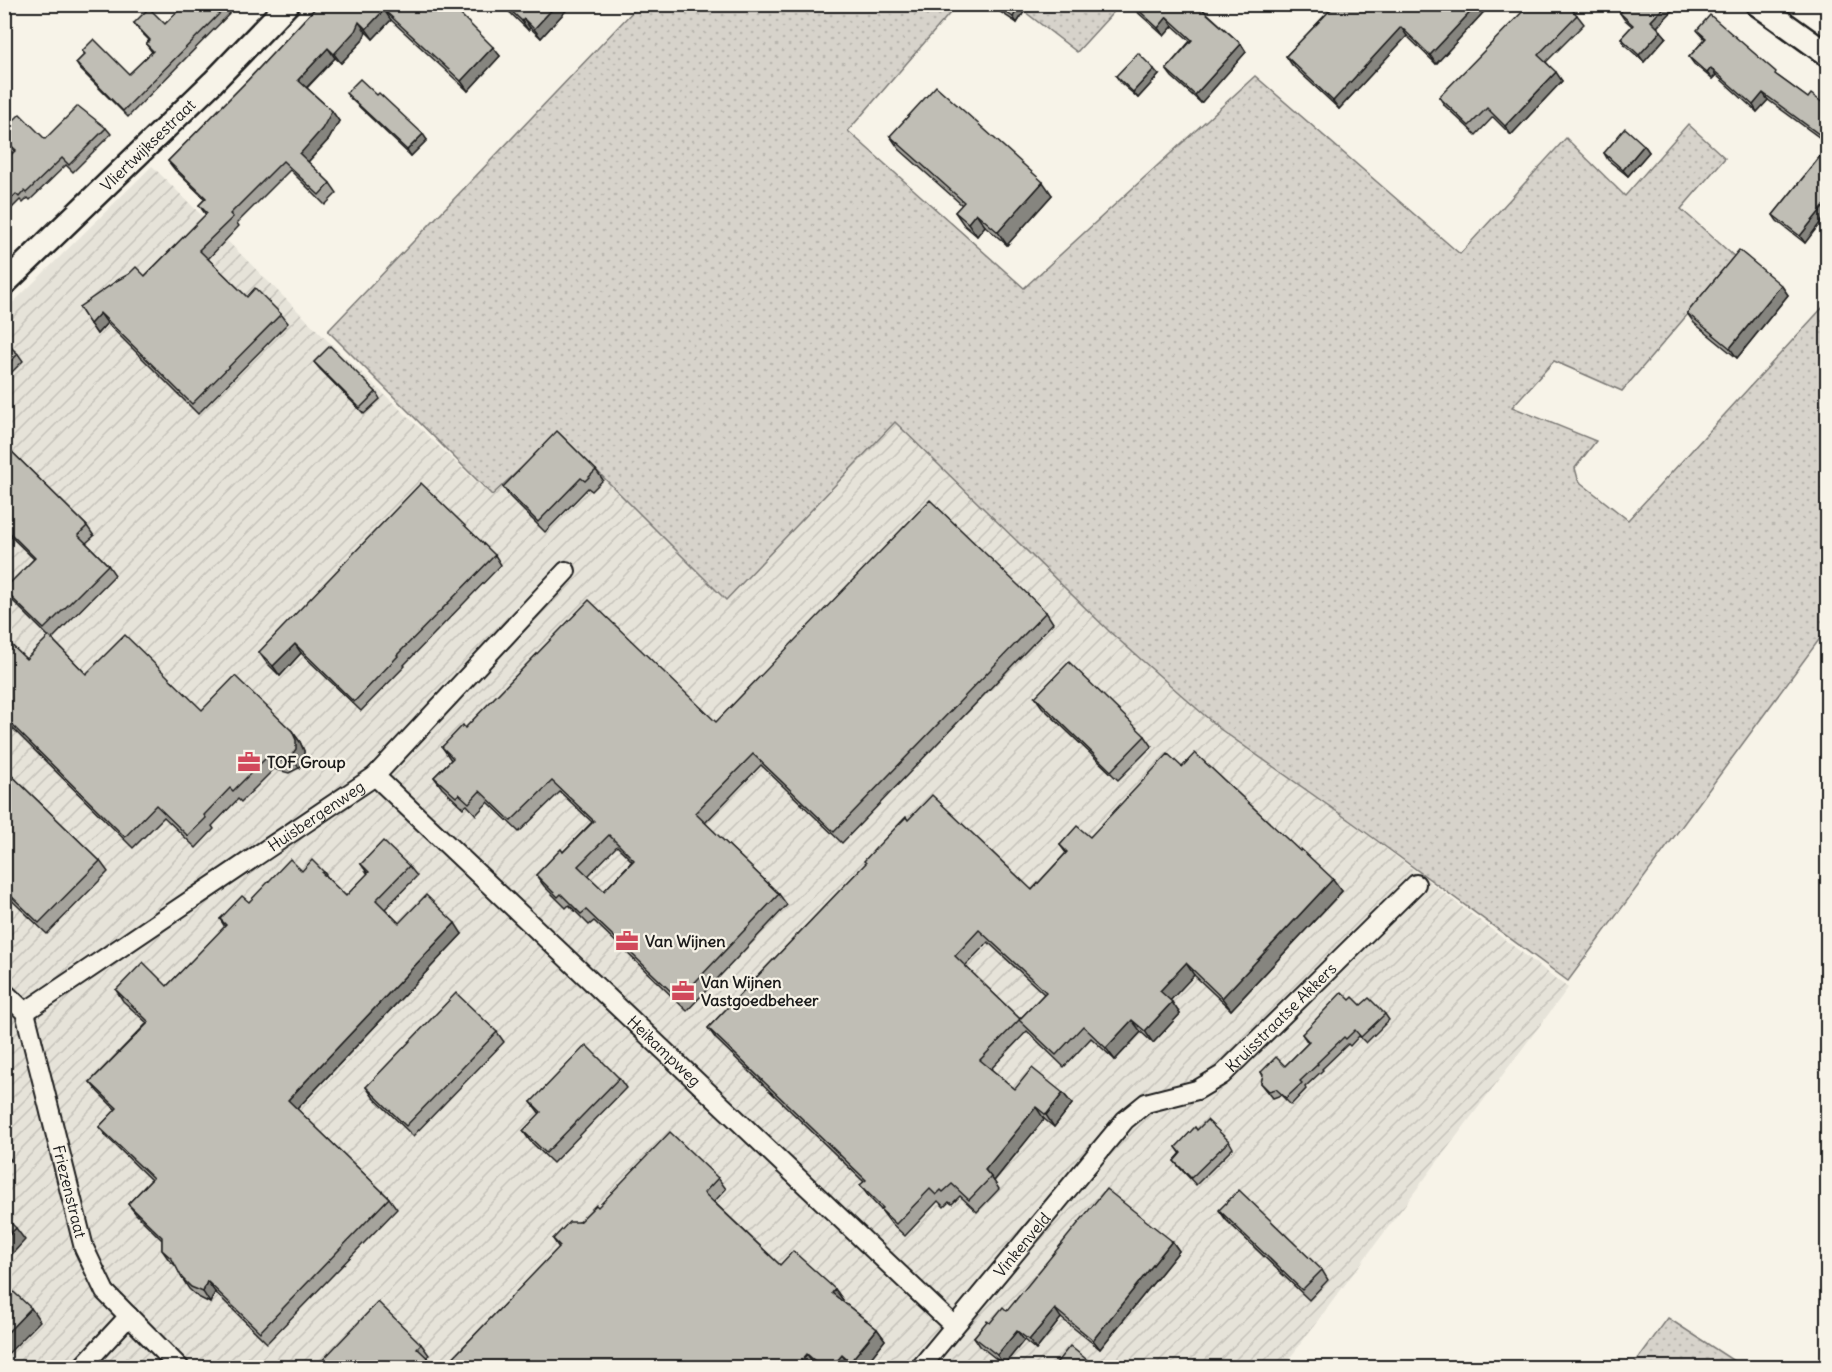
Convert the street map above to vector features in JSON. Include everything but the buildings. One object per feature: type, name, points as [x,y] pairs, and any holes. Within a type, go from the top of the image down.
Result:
[{"type":"street","name":"Vliertwijksestraat","points":[[4,284],[213,82],[288,4]]},
{"type":"street","points":[[1757,4],[1827,55]]},
{"type":"street","name":"Huisbergenweg","points":[[25,1012],[375,776],[566,571]]},
{"type":"street","name":"Heikampweg","points":[[375,776],[954,1326]]},
{"type":"street","name":"Kruisstraatse Akkers","points":[[1125,1120],[1146,1103],[1197,1090],[1222,1075],[1416,884]]},
{"type":"street","points":[[4,992],[25,1012]]},
{"type":"street","name":"Friezenstraat","points":[[25,1012],[84,1248],[105,1292],[180,1368]]},
{"type":"street","name":"Vinkenveld","points":[[920,1368],[1125,1120]]},
{"type":"street","points":[[81,1368],[129,1316]]},
{"type":"shaded area","points":[[639,5],[957,5],[848,131],[1024,288],[1255,76],[1460,254],[1566,138],[1625,196],[1688,124],[1725,158],[1681,209],[1736,258],[1622,391],[1554,361],[1512,407],[1596,441],[1575,468],[1578,479],[1628,520],[1824,306],[1828,309],[1827,629],[1568,981],[1353,823],[1220,729],[1111,633],[895,422],[726,600],[559,433],[492,495],[328,331]]},
{"type":"shaded area","points":[[1016,5],[1120,5],[1077,52]]},
{"type":"shaded area","points":[[152,166],[327,340],[482,487],[570,424],[896,416],[1198,705],[1568,988],[1283,1367],[5,1368],[5,311]]},
{"type":"shaded area","points":[[1668,1318],[1743,1367],[1632,1367]]},
{"type":"place","name":"TOF Group","points":[[249,762]]},
{"type":"place","name":"Van Wijnen","points":[[627,941]]},
{"type":"place","name":"Van Wijnen Vastgoedbeheer","points":[[683,991]]}]
